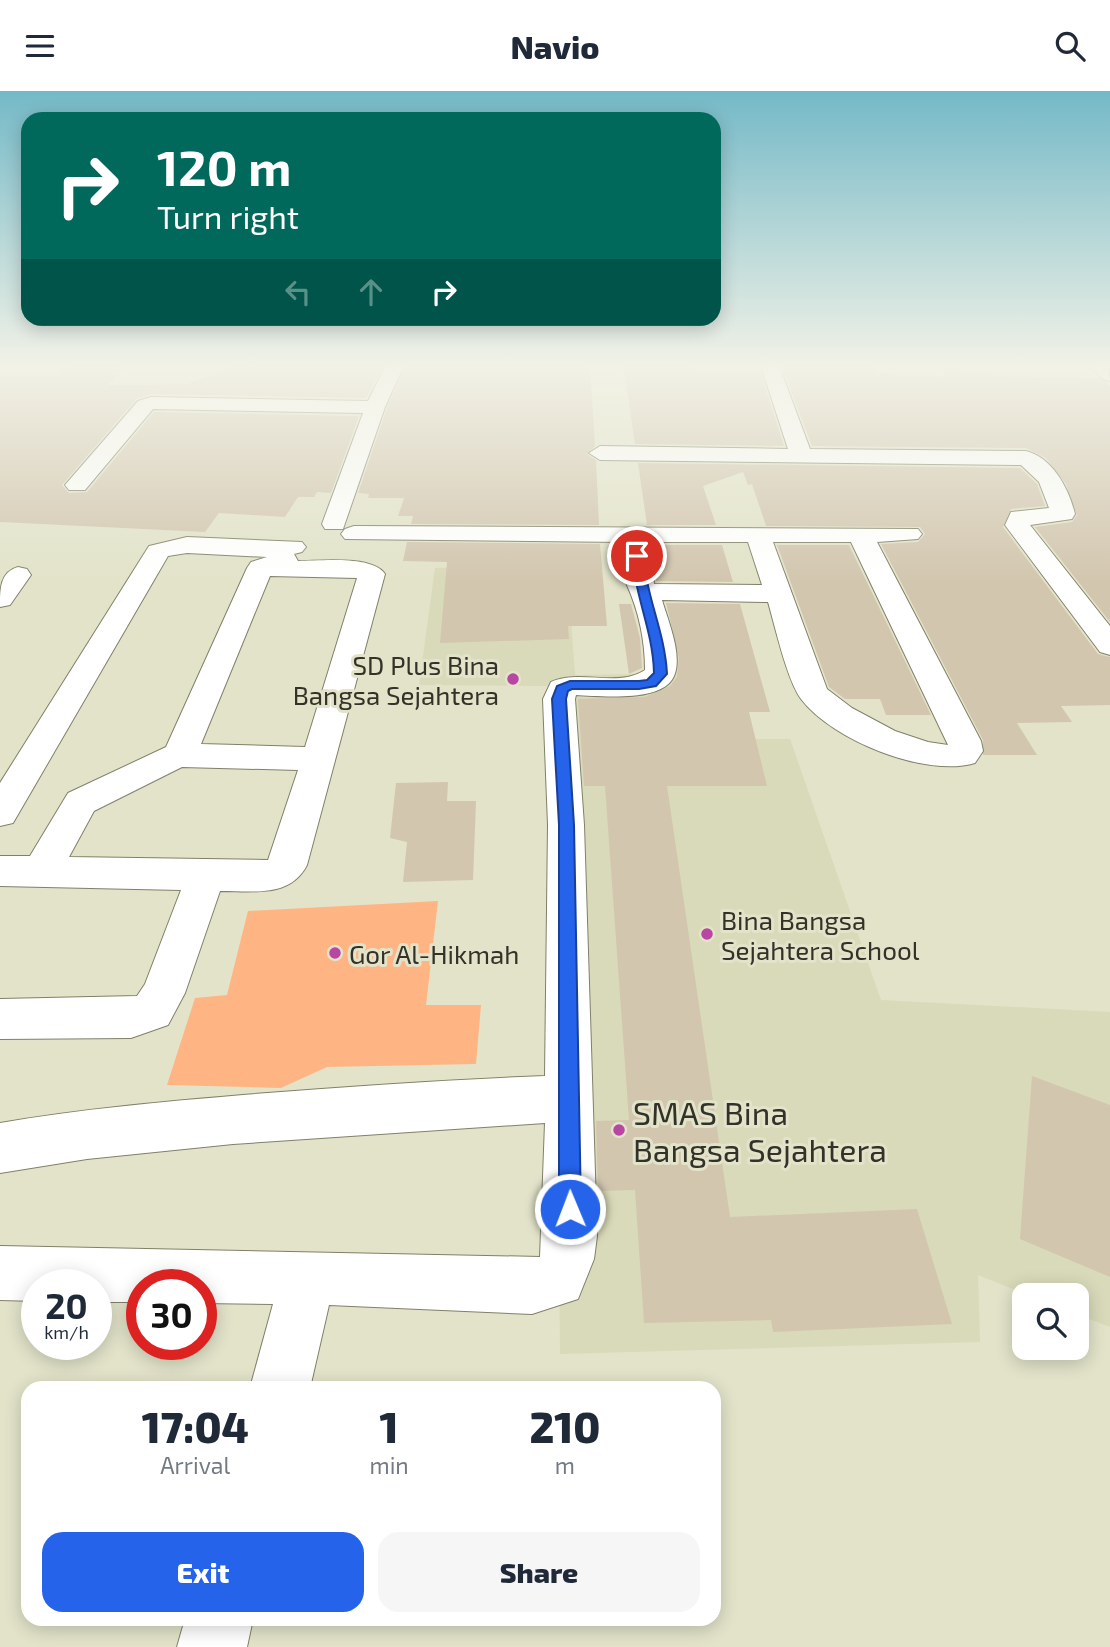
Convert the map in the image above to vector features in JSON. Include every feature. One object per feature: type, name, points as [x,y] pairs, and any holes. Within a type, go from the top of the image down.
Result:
[{"type":"street","points":[[77,485],[119,436]]},
{"type":"street","points":[[0,813],[158,551],[174,545],[261,550],[305,547],[340,549],[351,543],[344,529],[368,436]]},
{"type":"street","points":[[795,436],[801,454]]},
{"type":"street","points":[[600,453],[1029,459],[1056,492],[1063,514],[1020,517],[1017,525],[1110,646]]},
{"type":"street","points":[[344,529],[636,534],[909,534]]},
{"type":"street","points":[[0,1273],[308,1277],[532,1286],[559,1280],[567,1259],[570,1236],[566,825],[559,699],[562,689],[570,685],[652,683],[660,674],[660,647],[646,592],[640,584],[636,534]]},
{"type":"street","points":[[758,534],[813,693],[818,699],[843,717],[910,749],[948,757],[963,755],[966,751],[964,741],[860,534]]},
{"type":"street","points":[[179,755],[260,568],[305,547]]},
{"type":"street","points":[[0,871],[265,876],[279,874],[288,865],[372,574],[365,570],[260,568]]},
{"type":"street","points":[[0,599],[18,575]]},
{"type":"street","points":[[646,592],[778,594]]},
{"type":"street","points":[[41,872],[81,802],[127,777],[179,755],[319,759]]},
{"type":"street","points":[[0,1019],[131,1018],[152,1011],[163,993],[206,875]]},
{"type":"street","points":[[0,1148],[136,1129],[302,1114],[477,1101],[568,1099]]},
{"type":"street","points":[[281,1381],[308,1277]]},
{"type":"street","points":[[212,1647],[217,1626]]},
{"type":"shaded area","name":"Bina Bangsa Sejahtera School","points":[[567,565],[575,675],[643,674],[652,646],[713,652],[737,739],[790,739],[881,1000],[1110,1012],[1110,1327],[1089,1319],[1089,1283],[1012,1283],[1012,1289],[978,1275],[980,1342],[560,1354],[556,869],[550,686],[419,685],[435,568]]},
{"type":"shaded area","name":"Gor Al-Hikmah","points":[[438,901],[426,1005],[481,1005],[476,1064],[327,1067],[281,1088],[167,1085],[195,998],[227,995],[248,911]]},
{"type":"building","points":[[0,436],[105,436],[62,485],[69,493],[87,492],[134,436],[352,436],[331,493],[317,492],[314,497],[298,497],[285,517],[219,513],[205,532],[0,522]]},
{"type":"building","points":[[378,436],[594,436],[595,446],[587,454],[596,460],[599,525],[411,524],[413,516],[398,516],[404,498],[368,498],[369,494],[358,493]]},
{"type":"building","points":[[634,436],[781,436],[784,446],[635,444]]},
{"type":"building","points":[[808,436],[1110,436],[1110,622],[1035,527],[1072,522],[1077,515],[1066,484],[1046,458],[1026,448],[812,446]]},
{"type":"building","points":[[638,463],[1020,468],[1037,484],[1045,506],[1011,509],[1003,527],[1098,654],[1110,657],[1110,705],[1061,706],[1072,722],[1017,723],[1037,755],[983,755],[983,740],[881,544],[918,542],[925,534],[920,527],[766,526],[752,484],[748,485],[743,472],[703,486],[716,525],[647,525]]},
{"type":"building","points":[[407,542],[600,544],[607,626],[568,626],[569,639],[440,643],[447,562],[403,561]]},
{"type":"building","points":[[652,545],[722,545],[733,582],[656,581]]},
{"type":"building","points":[[777,545],[849,545],[931,715],[886,715],[880,699],[845,699],[829,687]]},
{"type":"building","points":[[666,603],[740,604],[770,712],[749,712],[767,786],[667,786],[730,1217],[917,1209],[952,1324],[773,1332],[771,1320],[644,1323],[635,1190],[598,1191],[596,1121],[629,1120],[605,786],[584,786],[578,699],[645,697],[670,686],[677,677],[679,658]]},
{"type":"building","points":[[619,604],[631,604],[640,638],[642,668],[629,674]]},
{"type":"building","points":[[448,782],[447,801],[476,801],[473,880],[403,882],[407,842],[390,838],[396,783]]},
{"type":"building","points":[[1032,1076],[1110,1105],[1110,1277],[1020,1239]]},
{"type":"place","name":"SD Plus Bina Bangsa Sejahtera","points":[[513,679]]},
{"type":"place","name":"Bina Bangsa Sejahtera School","points":[[707,934]]},
{"type":"place","name":"Gor Al-Hikmah","points":[[335,953]]},
{"type":"place","name":"SMAS Bina Bangsa Sejahtera","points":[[619,1130]]},
{"type":"route","points":[[570,1209],[566,825],[559,699],[562,689],[570,685],[639,685],[652,683],[660,674],[660,647],[646,592],[640,584],[637,556]]}]
